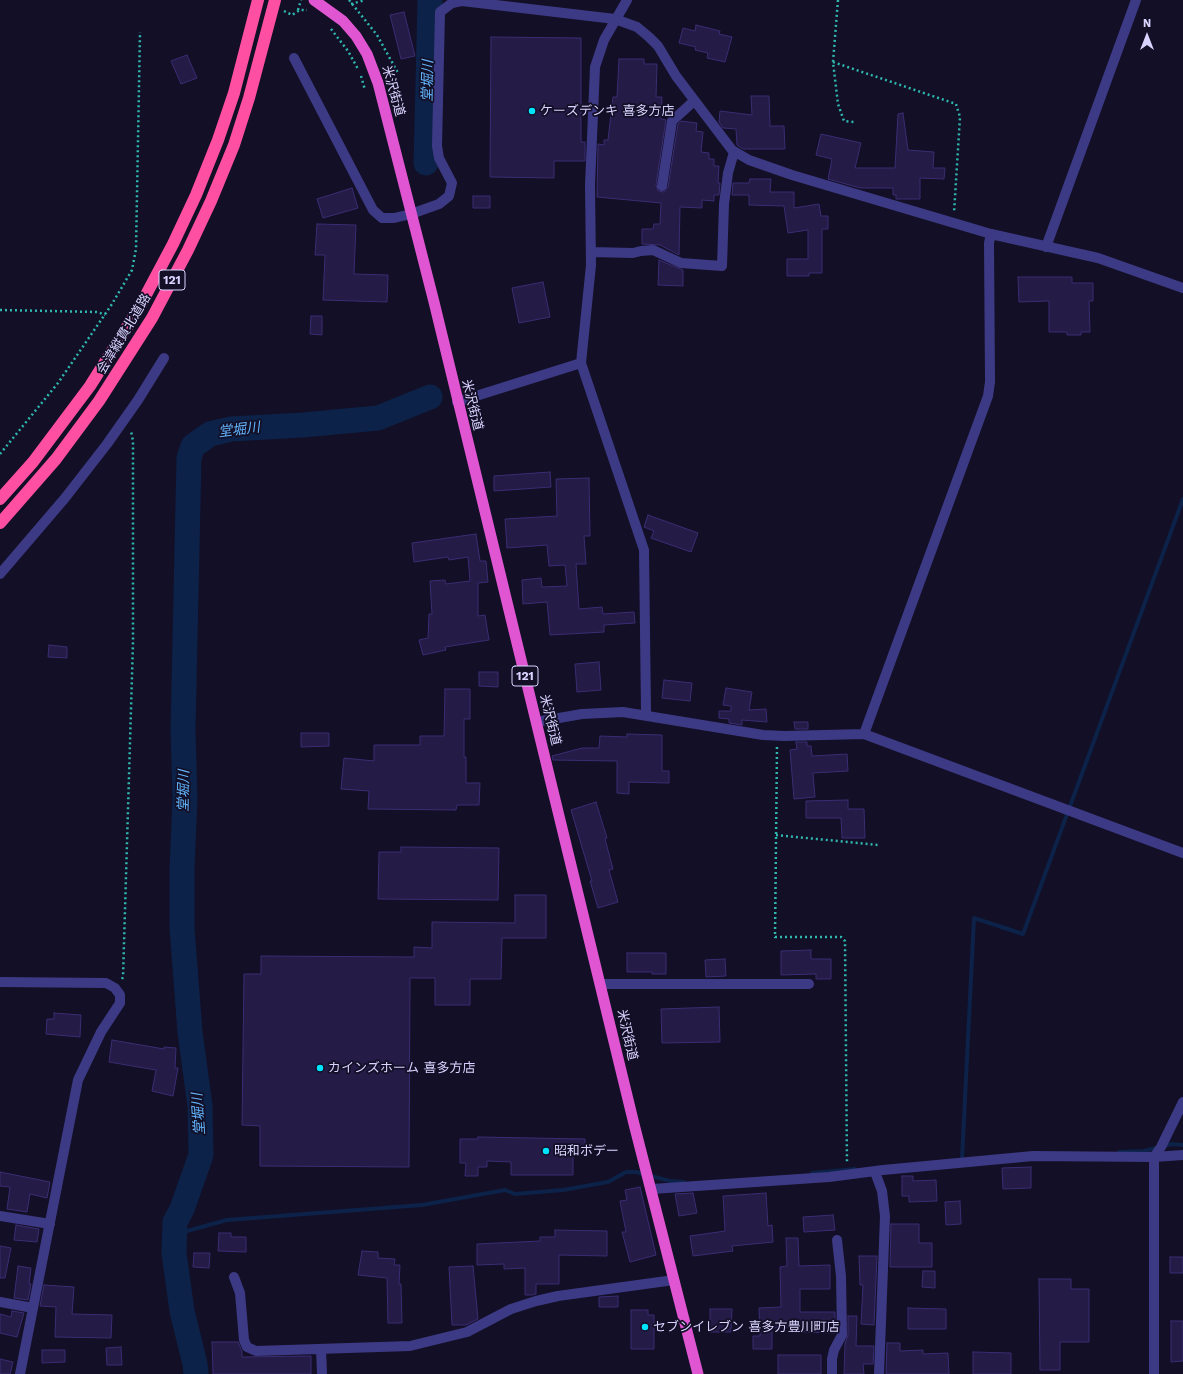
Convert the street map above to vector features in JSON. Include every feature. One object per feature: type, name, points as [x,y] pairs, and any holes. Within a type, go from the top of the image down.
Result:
[{"type":"highway","name":"会津縦貫北道路","points":[[0,499],[33,462],[90,386],[139,308],[173,244],[196,195],[218,140],[234,93],[258,0]]},
{"type":"highway","name":"米沢街道","points":[[314,0],[343,21],[356,36],[367,54],[378,83],[410,214],[434,302],[457,402],[634,1124],[652,1189],[698,1374]]},
{"type":"highway","name":"会津縦貫北道路","points":[[0,523],[56,459],[99,401],[152,318],[188,250],[211,201],[234,145],[249,98],[275,3]]},
{"type":"street","points":[[627,0],[604,40],[595,67],[590,185],[591,252],[589,293],[581,363],[644,550],[646,712]]},
{"type":"street","points":[[1046,247],[1136,0]]},
{"type":"street","points":[[294,58],[373,210],[382,218],[394,218],[410,214],[439,204],[449,196],[452,183],[439,158],[437,146],[440,12],[445,3],[462,1],[526,4],[615,19],[637,27],[649,37],[694,101],[734,152],[749,160],[792,175],[991,234],[1098,258],[1183,288]]},
{"type":"street","points":[[662,186],[672,121],[694,101]]},
{"type":"street","points":[[591,252],[633,253],[653,250],[681,264],[722,266],[724,204],[728,173],[734,152]]},
{"type":"street","points":[[864,734],[988,396],[990,382],[989,243],[991,234]]},
{"type":"street","points":[[0,574],[66,498],[124,421],[164,358]]},
{"type":"street","points":[[457,402],[581,363]]},
{"type":"street","points":[[536,722],[582,714],[624,712],[733,730],[777,735],[864,734],[1183,853]]},
{"type":"street","points":[[0,982],[106,983],[115,988],[120,995],[120,1003],[100,1032],[78,1080],[20,1374]]},
{"type":"street","points":[[600,984],[809,984]]},
{"type":"street","points":[[1154,1374],[1154,1157],[1161,1147],[1183,1102]]},
{"type":"street","points":[[652,1189],[848,1175],[1033,1156],[1154,1157],[1183,1155]]},
{"type":"street","points":[[875,1172],[882,1191],[885,1216],[879,1374]]},
{"type":"street","points":[[0,1216],[50,1224]]},
{"type":"street","points":[[832,1374],[832,1359],[834,1350],[842,1334],[841,1276],[837,1240]]},
{"type":"street","points":[[234,1277],[240,1293],[244,1340],[247,1347],[256,1351],[410,1346],[467,1332],[511,1309],[536,1301],[558,1296],[674,1280]]},
{"type":"street","points":[[0,1302],[33,1308]]},
{"type":"street","points":[[321,1349],[322,1374]]},
{"type":"path","points":[[298,11],[301,0]]},
{"type":"path","points":[[349,0],[377,35],[398,73]]},
{"type":"path","points":[[351,4],[365,0]]},
{"type":"path","points":[[838,0],[833,62],[838,104],[844,121],[854,122]]},
{"type":"path","points":[[275,3],[292,14],[304,10],[312,11]]},
{"type":"path","points":[[328,26],[341,40],[354,60],[365,90]]},
{"type":"path","points":[[0,454],[58,384],[105,315],[132,270],[135,260],[140,32]]},
{"type":"path","points":[[833,62],[956,104],[960,117],[956,203],[953,222]]},
{"type":"path","points":[[0,310],[98,312],[105,315]]},
{"type":"path","points":[[115,988],[123,977],[133,642],[133,441],[131,432],[124,421]]},
{"type":"path","points":[[777,735],[774,937],[841,937],[845,941],[848,1175]]},
{"type":"path","points":[[776,835],[878,845]]},
{"type":"building","points":[[404,12],[415,56],[401,59],[390,15]]},
{"type":"building","points":[[696,25],[720,31],[719,34],[732,37],[725,62],[707,58],[708,53],[695,50],[696,47],[679,43],[683,28],[695,31]]},
{"type":"building","points":[[491,37],[581,38],[581,142],[585,142],[585,161],[554,161],[554,178],[490,177]]},
{"type":"building","points":[[187,55],[197,78],[181,84],[171,61]]},
{"type":"building","points":[[619,59],[644,59],[644,64],[657,64],[656,97],[662,97],[661,119],[666,120],[656,185],[658,191],[664,192],[668,187],[678,124],[681,121],[697,123],[696,131],[703,132],[701,152],[709,153],[709,159],[714,159],[714,166],[719,166],[719,195],[714,195],[714,201],[702,200],[702,208],[680,207],[679,255],[660,245],[642,244],[642,229],[653,229],[654,224],[660,224],[661,203],[597,197],[598,144],[604,145],[604,140],[608,140],[613,97],[617,97]]},
{"type":"building","points":[[751,96],[769,96],[770,126],[784,126],[785,149],[743,149],[737,145],[736,129],[723,128],[719,122],[720,111],[752,115]]},
{"type":"building","points":[[903,113],[908,150],[934,152],[933,168],[945,168],[944,179],[920,178],[920,199],[896,199],[896,195],[893,195],[893,188],[860,188],[828,179],[832,159],[816,155],[821,134],[861,143],[855,168],[895,168],[898,114]]},
{"type":"building","points":[[750,179],[771,179],[770,192],[794,192],[794,208],[819,204],[821,216],[828,216],[828,229],[822,229],[822,273],[809,273],[809,276],[787,276],[787,259],[808,259],[808,230],[788,233],[784,206],[749,205],[749,195],[732,195],[733,183],[749,183]]},
{"type":"building","points":[[352,188],[358,208],[323,218],[317,199]]},
{"type":"building","points":[[473,196],[490,196],[490,208],[473,208]]},
{"type":"building","points":[[317,224],[356,225],[354,274],[388,275],[387,302],[323,300],[325,255],[315,255]]},
{"type":"building","points":[[659,260],[683,270],[683,286],[658,285]]},
{"type":"building","points":[[1018,277],[1072,277],[1072,283],[1093,283],[1093,301],[1089,301],[1090,332],[1081,332],[1081,335],[1067,335],[1067,332],[1049,332],[1049,301],[1019,302]]},
{"type":"building","points":[[543,282],[550,317],[519,323],[512,288]]},
{"type":"building","points":[[311,316],[322,316],[322,335],[310,334]]},
{"type":"building","points":[[550,472],[551,487],[494,491],[494,476]]},
{"type":"building","points":[[589,478],[590,536],[584,536],[586,564],[576,564],[579,609],[602,607],[603,614],[634,612],[635,623],[604,625],[604,632],[550,635],[547,602],[523,604],[522,580],[541,578],[542,587],[567,586],[565,565],[549,566],[547,545],[507,548],[505,519],[557,516],[556,479]]},
{"type":"building","points":[[648,515],[698,533],[691,552],[651,538],[654,531],[644,527]]},
{"type":"building","points":[[476,534],[480,561],[486,561],[488,582],[478,583],[478,616],[485,615],[489,640],[445,647],[446,650],[423,655],[419,640],[428,638],[429,614],[432,614],[430,581],[445,580],[446,584],[470,581],[468,557],[449,560],[448,557],[414,562],[412,543]]},
{"type":"building","points":[[49,645],[67,647],[67,658],[48,657]]},
{"type":"building","points":[[599,662],[601,690],[577,692],[575,664]]},
{"type":"building","points":[[479,672],[498,672],[498,687],[479,686]]},
{"type":"building","points":[[664,680],[692,683],[690,701],[662,698]]},
{"type":"building","points":[[726,688],[752,692],[749,710],[766,709],[767,722],[742,720],[742,725],[729,723],[729,719],[719,718],[719,711],[731,711],[731,706],[723,705]]},
{"type":"building","points":[[445,689],[470,689],[470,719],[464,719],[466,783],[480,783],[479,805],[457,805],[456,810],[368,809],[369,791],[341,789],[344,758],[374,761],[374,745],[420,745],[420,736],[444,736]]},
{"type":"building","points":[[794,722],[808,722],[808,729],[795,729]]},
{"type":"building","points":[[301,733],[329,733],[329,746],[301,747]]},
{"type":"building","points":[[627,734],[662,735],[662,771],[669,771],[669,783],[629,782],[629,794],[617,793],[617,761],[553,760],[552,756],[582,748],[599,748],[600,736],[627,737]]},
{"type":"building","points":[[796,742],[807,742],[807,746],[811,746],[812,756],[847,754],[848,771],[813,773],[815,797],[794,799],[790,750],[797,749]]},
{"type":"building","points":[[848,800],[848,809],[864,809],[865,838],[842,838],[841,818],[806,818],[806,801]]},
{"type":"building","points":[[596,802],[607,838],[605,839],[613,869],[609,870],[618,902],[598,908],[590,881],[592,881],[571,810]]},
{"type":"building","points":[[401,847],[499,848],[498,900],[378,899],[379,852],[401,852]]},
{"type":"building","points":[[515,895],[546,895],[546,938],[502,938],[501,979],[470,979],[470,1005],[435,1005],[435,978],[410,978],[409,1167],[260,1166],[260,1126],[242,1125],[244,974],[261,974],[261,956],[414,957],[414,947],[432,948],[432,922],[515,923]]},
{"type":"building","points":[[811,950],[811,959],[831,959],[831,979],[816,979],[816,974],[781,975],[781,951]]},
{"type":"building","points":[[627,953],[666,953],[666,974],[652,974],[652,972],[627,972]]},
{"type":"building","points":[[725,959],[726,976],[706,977],[705,960]]},
{"type":"building","points":[[719,1007],[720,1042],[662,1043],[661,1009]]},
{"type":"building","points":[[54,1013],[81,1015],[80,1037],[46,1034],[47,1019],[54,1019]]},
{"type":"building","points":[[112,1040],[164,1049],[164,1047],[176,1048],[175,1068],[178,1068],[173,1096],[152,1091],[156,1070],[109,1062]]},
{"type":"building","points":[[478,1137],[585,1139],[585,1153],[573,1153],[573,1175],[511,1175],[511,1162],[487,1161],[487,1167],[478,1167],[478,1176],[465,1176],[466,1163],[460,1163],[460,1139],[478,1139]]},
{"type":"building","points":[[1031,1167],[1031,1188],[1003,1189],[1002,1168]]},
{"type":"building","points":[[0,1172],[50,1182],[47,1198],[30,1194],[27,1212],[7,1209],[10,1187],[0,1186]]},
{"type":"building","points":[[902,1176],[913,1176],[913,1181],[936,1180],[937,1201],[909,1202],[909,1196],[902,1196]]},
{"type":"building","points":[[640,1187],[656,1255],[630,1262],[622,1232],[626,1232],[620,1201],[627,1200],[625,1190]]},
{"type":"building","points":[[693,1193],[697,1213],[679,1216],[675,1194]]},
{"type":"building","points":[[766,1193],[768,1226],[772,1225],[773,1242],[732,1246],[733,1251],[693,1256],[690,1236],[725,1231],[723,1196]]},
{"type":"building","points":[[960,1201],[961,1224],[946,1225],[945,1202]]},
{"type":"building","points":[[833,1215],[835,1230],[804,1232],[803,1217]]},
{"type":"building","points":[[891,1224],[919,1224],[919,1243],[932,1243],[932,1267],[890,1267]]},
{"type":"building","points":[[16,1225],[39,1229],[37,1242],[14,1240]]},
{"type":"building","points":[[555,1230],[607,1231],[607,1256],[559,1255],[559,1284],[536,1284],[536,1294],[532,1295],[525,1295],[525,1268],[504,1269],[504,1264],[477,1265],[477,1244],[540,1241],[540,1237],[555,1237]]},
{"type":"building","points":[[219,1233],[231,1233],[231,1237],[246,1237],[246,1252],[218,1251]]},
{"type":"building","points":[[786,1238],[798,1238],[799,1266],[830,1265],[830,1289],[800,1289],[800,1312],[835,1312],[835,1333],[804,1332],[804,1327],[772,1328],[772,1349],[753,1349],[753,1336],[760,1336],[759,1308],[781,1307],[780,1267],[787,1266]]},
{"type":"building","points":[[0,1246],[11,1248],[5,1278],[0,1278]]},
{"type":"building","points":[[362,1251],[378,1252],[378,1258],[395,1259],[394,1265],[400,1265],[399,1284],[401,1284],[402,1323],[388,1323],[387,1278],[358,1275]]},
{"type":"building","points":[[194,1253],[210,1253],[209,1268],[193,1267]]},
{"type":"building","points":[[859,1256],[877,1256],[874,1325],[861,1324],[863,1285],[860,1285]]},
{"type":"building","points":[[1170,1257],[1183,1257],[1183,1273],[1170,1273]]},
{"type":"building","points":[[18,1266],[31,1268],[29,1284],[31,1284],[28,1300],[14,1298]]},
{"type":"building","points":[[473,1266],[478,1319],[466,1325],[452,1325],[449,1267]]},
{"type":"building","points":[[923,1271],[935,1271],[935,1288],[922,1287]]},
{"type":"building","points":[[1039,1279],[1071,1279],[1071,1289],[1089,1289],[1089,1342],[1060,1342],[1060,1370],[1040,1370]]},
{"type":"building","points":[[44,1285],[74,1287],[72,1314],[112,1315],[111,1338],[55,1337],[56,1307],[40,1306]]},
{"type":"building","points":[[618,1296],[618,1307],[599,1307],[599,1297]]},
{"type":"building","points":[[908,1308],[946,1309],[946,1329],[908,1329]]},
{"type":"building","points":[[710,1309],[732,1309],[731,1332],[710,1332]]},
{"type":"building","points":[[631,1310],[648,1310],[648,1315],[654,1315],[654,1349],[631,1349]]},
{"type":"building","points":[[12,1311],[24,1313],[17,1337],[0,1333],[0,1314],[11,1317]]},
{"type":"building","points":[[848,1316],[857,1316],[856,1346],[874,1346],[873,1364],[863,1364],[864,1374],[844,1374],[845,1344],[848,1335]]},
{"type":"building","points":[[1171,1321],[1183,1321],[1183,1361],[1171,1362]]},
{"type":"building","points":[[212,1342],[238,1342],[242,1351],[242,1357],[311,1356],[311,1374],[213,1374]]},
{"type":"building","points":[[887,1343],[900,1343],[900,1351],[923,1350],[923,1354],[948,1353],[949,1374],[886,1374]]},
{"type":"building","points":[[121,1347],[122,1365],[107,1365],[106,1348]]},
{"type":"building","points":[[42,1350],[65,1350],[65,1362],[42,1363]]},
{"type":"building","points":[[973,1352],[1011,1353],[1011,1374],[973,1374]]},
{"type":"building","points":[[778,1355],[821,1355],[821,1374],[778,1374]]},
{"type":"building","points":[[0,1359],[13,1362],[10,1374],[0,1374]]},
{"type":"waterway","name":"堂堀川","points":[[426,163],[430,0]]},
{"type":"waterway","name":"堂堀川","points":[[196,1374],[182,1311],[174,1253],[175,1222],[182,1209],[201,1155],[200,1106],[190,1032],[182,928],[182,869],[185,798],[183,730],[189,458],[193,446],[210,434],[231,429],[303,425],[378,418],[430,397]]},
{"type":"waterway","points":[[962,1159],[974,918],[1023,934],[1183,499]]},
{"type":"waterway","points":[[1119,1152],[1144,1151],[1172,1144],[1183,1145]]},
{"type":"waterway","points":[[809,1176],[811,1176],[812,1173],[855,1169]]},
{"type":"waterway","points":[[176,1234],[227,1220],[422,1205],[505,1190],[515,1194],[563,1190],[608,1182],[626,1172],[636,1172],[670,1181],[684,1182]]},
{"type":"place","name":"ケーズデンキ 喜多方店","points":[[532,111]]},
{"type":"place","name":"カインズホーム 喜多方店","points":[[320,1068]]},
{"type":"place","name":"昭和ボデー","points":[[546,1151]]},
{"type":"place","name":"セブンイレブン 喜多方豊川町店","points":[[645,1327]]}]
